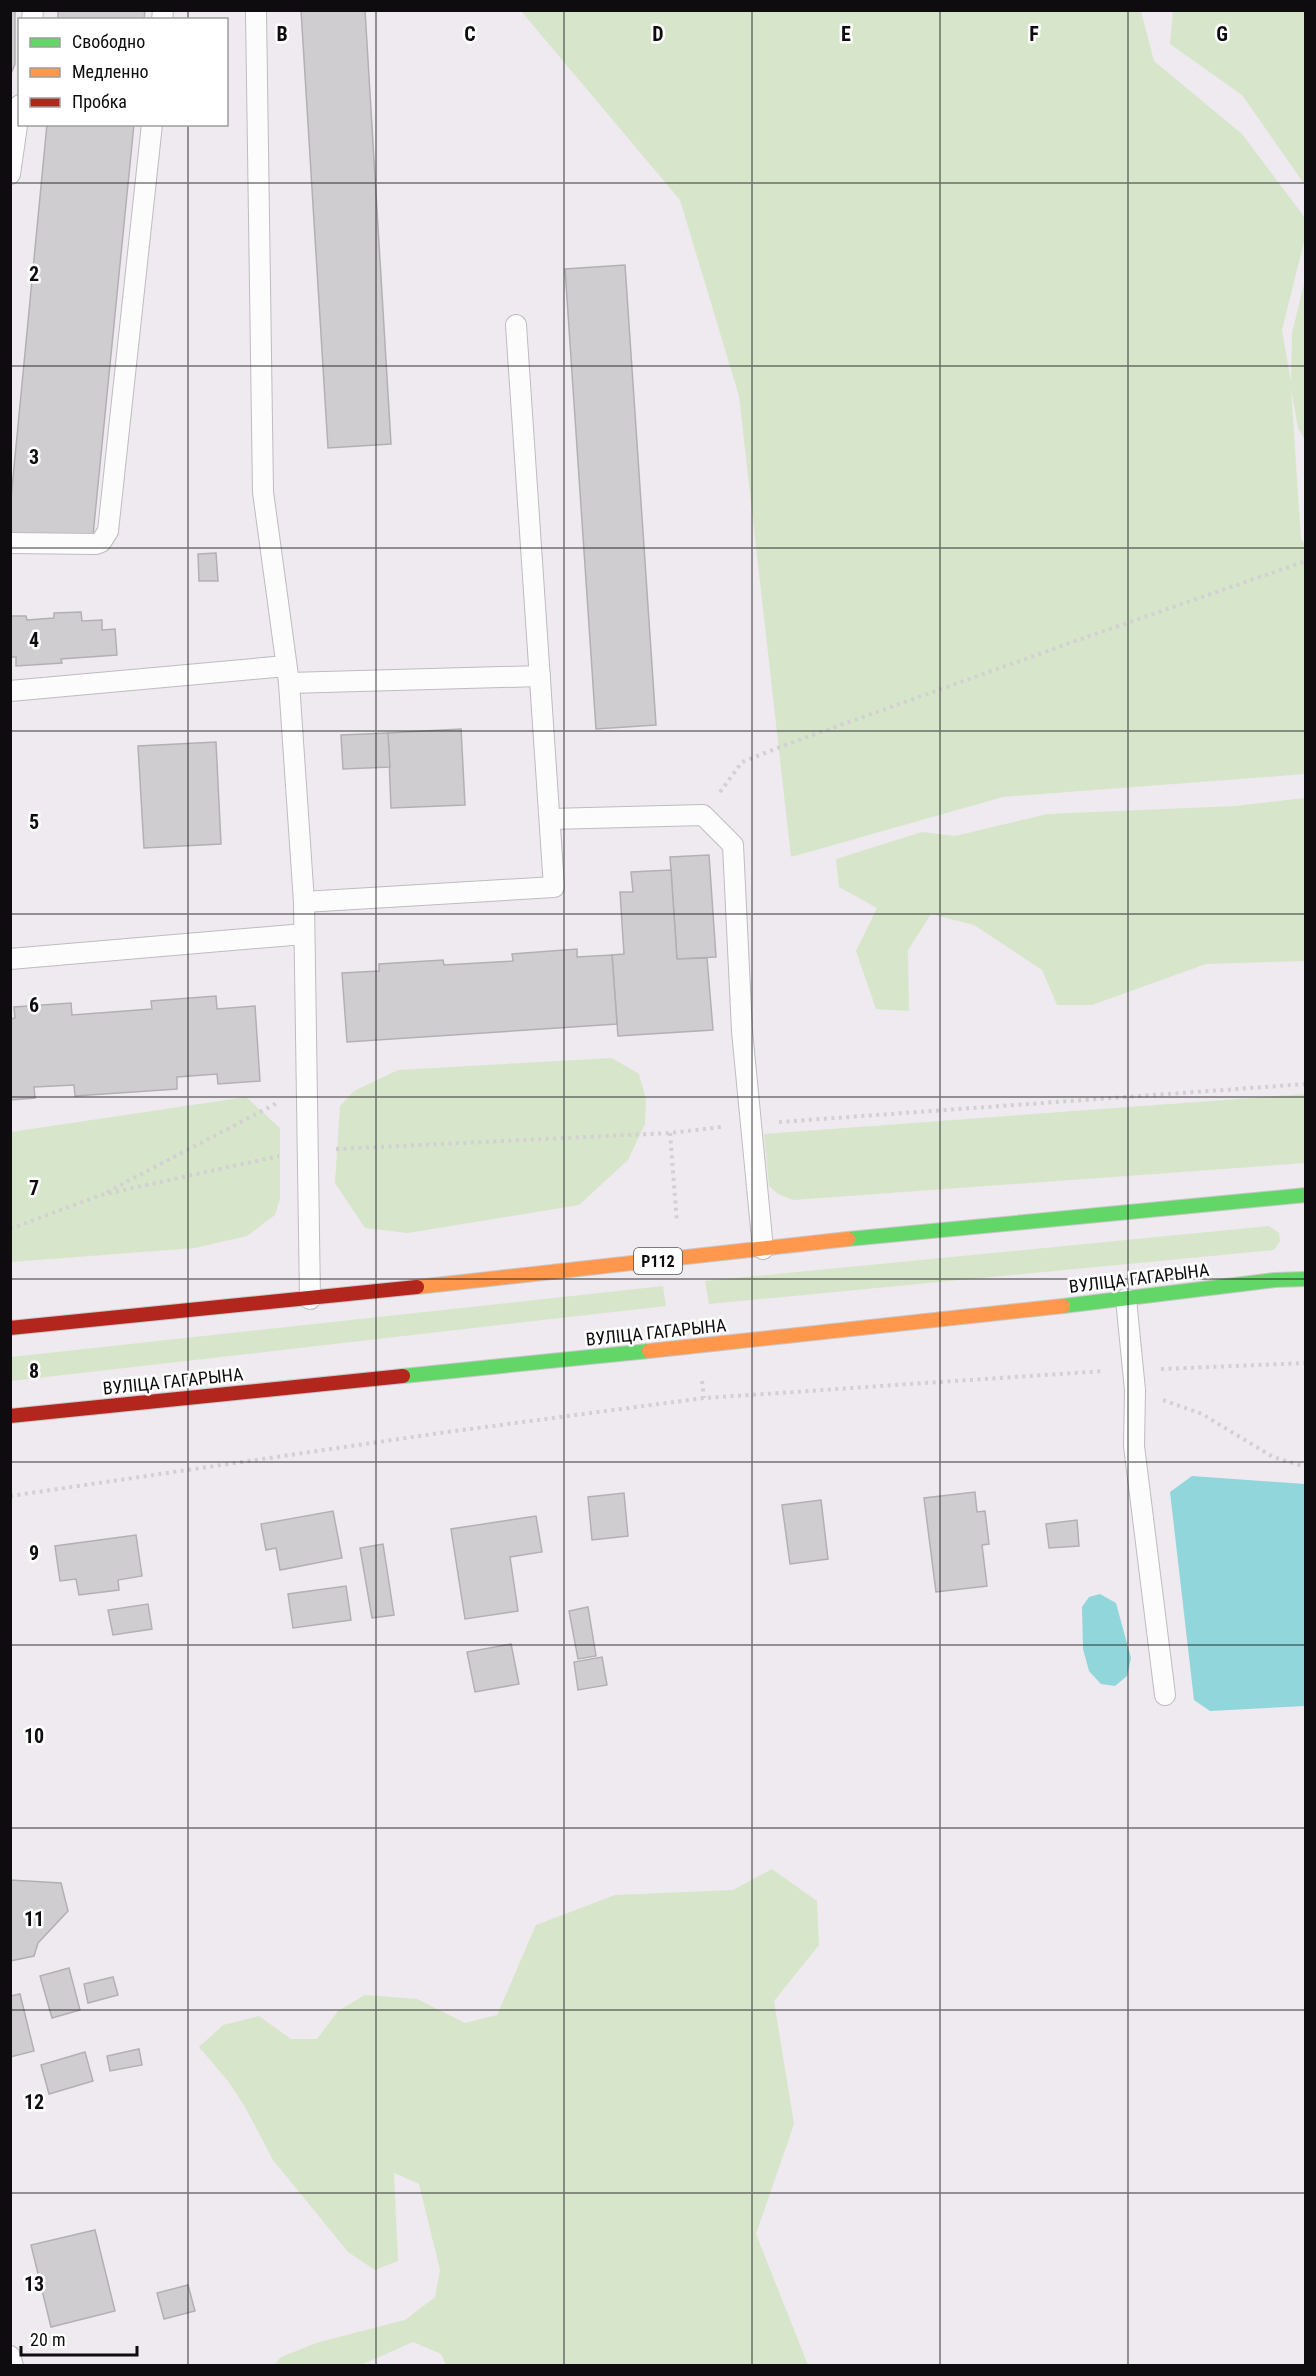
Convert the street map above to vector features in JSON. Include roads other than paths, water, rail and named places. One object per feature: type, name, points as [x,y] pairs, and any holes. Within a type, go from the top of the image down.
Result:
[{"type":"main road","name":"Р112","points":[[10,1328],[310,1299],[763,1249],[1305,1195]]},
{"type":"main road","points":[[1270,1197],[1282,1198],[1298,1208]]},
{"type":"main road","points":[[1275,1280],[1287,1277],[1298,1270],[1305,1261]]},
{"type":"main road","name":"ВУЛІЦА ГАГАРЫНА","points":[[11,1415],[643,1352],[1126,1299],[1275,1280],[1305,1279]]},
{"type":"lane","points":[[256,12],[262,492],[287,675],[304,902],[310,1299]]},
{"type":"lane","points":[[10,174],[18,119]]},
{"type":"lane","points":[[10,543],[96,544],[105,538],[108,531],[152,126]]},
{"type":"lane","points":[[304,902],[554,887],[516,325]]},
{"type":"lane","points":[[10,691],[287,675],[540,676]]},
{"type":"lane","points":[[550,819],[704,814],[733,845],[742,1031],[749,1124],[763,1249]]},
{"type":"lane","points":[[10,959],[304,934]]},
{"type":"lane","points":[[1126,1299],[1134,1380],[1134,1446],[1165,1695]]},
{"type":"lane","points":[[10,2356],[14,2366]]},
{"type":"water","points":[[1192,1476],[1305,1484],[1305,1706],[1210,1711],[1194,1700],[1170,1492]]},
{"type":"water","points":[[1100,1594],[1116,1603],[1131,1658],[1127,1676],[1115,1686],[1101,1684],[1089,1671],[1083,1649],[1082,1607],[1089,1597]]}]
